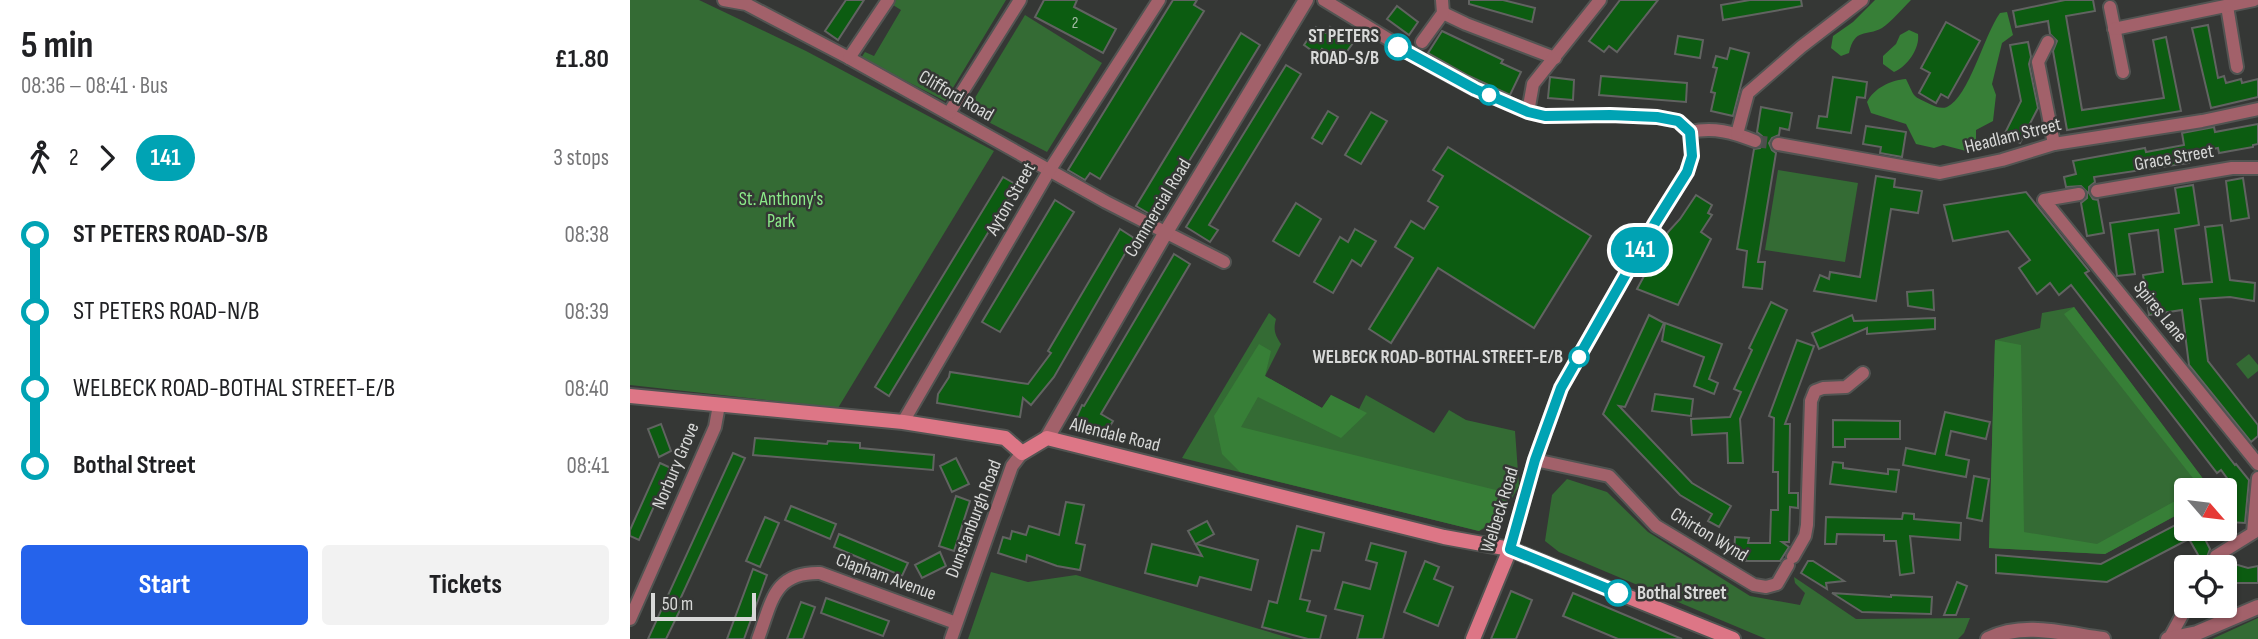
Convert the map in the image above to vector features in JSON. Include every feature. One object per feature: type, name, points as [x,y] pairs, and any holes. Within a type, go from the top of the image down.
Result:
[{"type":"main road","points":[[630,396],[903,422],[1005,438],[1023,453]]},
{"type":"main road","name":"Allendale Road","points":[[1023,453],[1046,438],[1432,534],[1510,549]]},
{"type":"main road","points":[[1510,549],[1733,639]]},
{"type":"main road","name":"Welbeck Road","points":[[1473,639],[1510,549]]},
{"type":"street","name":"Clifford Road","points":[[724,0],[747,2],[1049,171],[1224,262]]},
{"type":"street","points":[[849,58],[888,0]]},
{"type":"street","points":[[949,113],[1020,0]]},
{"type":"street","name":"Ayton Street","points":[[903,422],[1049,171],[1158,0]]},
{"type":"street","name":"Commercial Road","points":[[1046,438],[1306,0]]},
{"type":"street","points":[[1324,0],[1437,69],[1528,112],[1545,116],[1657,117],[1678,121],[1690,132],[1707,129],[1737,134],[1755,141]]},
{"type":"street","points":[[1528,112],[1533,84],[1600,0]]},
{"type":"street","points":[[1737,134],[1748,93],[1801,47],[1862,0]]},
{"type":"street","points":[[2114,29],[2254,0]]},
{"type":"street","points":[[1422,43],[1443,6],[1466,24],[1555,58]]},
{"type":"street","points":[[2227,6],[2237,67]]},
{"type":"street","points":[[2110,7],[2123,72]]},
{"type":"street","points":[[2048,41],[2038,62],[2054,144]]},
{"type":"street","name":"Headlam Street","points":[[1778,144],[1940,173],[2002,160],[2054,144],[2202,121],[2258,109]]},
{"type":"street","name":"Welbeck Road","points":[[1510,549],[1535,460],[1561,388],[1687,172],[1692,156],[1690,132]]},
{"type":"street","name":"Grace Street","points":[[2097,191],[2232,168],[2258,168]]},
{"type":"street","name":"Spires Lane","points":[[2079,194],[2044,200],[2254,455]]},
{"type":"street","name":"Chirton Wynd","points":[[1535,460],[1609,475],[1656,526],[1754,584],[1766,587],[1777,584],[1805,536],[1811,401],[1815,391],[1846,387],[1863,373]]},
{"type":"street","name":"Norbury Grove","points":[[630,618],[715,427],[719,405]]},
{"type":"street","name":"Dunstanburgh Road","points":[[950,639],[1012,466],[1023,453]]},
{"type":"street","points":[[2218,555],[2252,533],[2258,478]]},
{"type":"street","name":"Clapham Avenue","points":[[758,639],[776,590],[787,579],[805,573],[820,573],[956,623]]},
{"type":"street","points":[[2168,639],[2197,634],[2258,607]]},
{"type":"street","points":[[2168,639],[2180,618]]},
{"type":"street","points":[[1988,639],[2002,632],[2036,629],[2103,639]]},
{"type":"green space","name":"St. Anthony's Park","points":[[630,0],[699,0],[806,51],[994,151],[838,408],[630,385]]},
{"type":"green space","points":[[896,0],[1006,0],[945,101],[861,58],[865,52],[874,56],[901,10],[893,5]]},
{"type":"green space","points":[[1875,0],[1911,0],[1882,28],[1854,39],[1849,53],[1841,56],[1831,48],[1833,36],[1853,22]]},
{"type":"green space","points":[[2007,12],[2013,35],[2002,43],[1992,84],[1996,95],[1993,121],[1976,130],[1976,150],[1970,152],[1943,145],[1934,148],[1916,144],[1906,124],[1871,113],[1867,102],[1878,89],[1906,79],[1917,98],[1937,107],[1947,107],[1955,101],[1969,79],[2000,13]]},
{"type":"green space","points":[[1025,15],[1102,63],[1047,152],[967,111]]},
{"type":"green space","points":[[1909,30],[1918,34],[1915,51],[1908,61],[1894,72],[1883,64],[1883,56],[1896,44],[1900,35]]},
{"type":"green space","points":[[1778,170],[1858,183],[1845,262],[1765,250]]},
{"type":"green space","points":[[2074,307],[2202,478],[2174,478],[2174,517],[2105,554],[1989,548],[1995,340],[2040,328],[2042,313]]},
{"type":"green space","points":[[2074,307],[2202,478],[2193,478],[2064,314]]},
{"type":"green space","points":[[1269,313],[1276,319],[1275,332],[1281,344],[1265,376],[1322,408],[1331,395],[1359,409],[1366,395],[1434,433],[1449,410],[1466,420],[1515,431],[1519,486],[1499,521],[1479,531],[1182,458]]},
{"type":"green space","points":[[1995,340],[2021,345],[2024,532],[2097,544],[2174,502],[2174,517],[2105,554],[1989,548]]},
{"type":"green space","points":[[1259,344],[1271,351],[1265,376],[1322,408],[1331,395],[1367,413],[1341,438],[1258,397],[1241,427],[1504,492],[1499,515],[1479,531],[1240,472],[1222,454],[1214,416]]},
{"type":"green space","points":[[2249,354],[2258,365],[2258,371],[2248,379],[2236,364]]},
{"type":"green space","points":[[1567,479],[1607,492],[1648,532],[1750,596],[1800,605],[1805,593],[1795,583],[1794,577],[1856,619],[1970,618],[1964,633],[1958,639],[1766,639],[1559,552],[1545,541],[1552,495]]},
{"type":"green space","points":[[991,572],[1028,582],[1076,575],[1293,639],[968,639]]},
{"type":"green space","points":[[2258,618],[2258,639],[2212,639]]},
{"type":"building","points":[[846,0],[864,0],[838,40],[825,31]]},
{"type":"building","points":[[1044,0],[1077,0],[1074,7],[1116,29],[1103,53],[1035,17]]},
{"type":"building","points":[[1173,0],[1197,0],[1194,5],[1204,11],[1100,179],[1090,173],[1085,180],[1068,170]]},
{"type":"building","points":[[1469,0],[1503,0],[1535,8],[1532,22],[1469,4]]},
{"type":"building","points":[[1620,0],[1658,0],[1617,52],[1609,46],[1604,52],[1589,41]]},
{"type":"building","points":[[1750,0],[1801,0],[1802,6],[1723,20],[1721,5]]},
{"type":"building","points":[[2065,0],[2093,0],[2095,11],[2066,16],[2082,110],[2164,98],[2153,40],[2166,37],[2181,111],[2067,130],[2053,51],[2057,41],[2050,34],[2048,21],[2016,27],[2013,11]]},
{"type":"building","points":[[1397,6],[1418,22],[1409,35],[1387,19]]},
{"type":"building","points":[[1946,22],[1980,41],[1948,98],[1941,94],[1936,103],[1919,93],[1930,73],[1921,68]]},
{"type":"building","points":[[2208,25],[2218,78],[2224,76],[2226,83],[2241,79],[2242,83],[2258,79],[2258,97],[2211,108],[2192,28]]},
{"type":"building","points":[[1316,27],[1326,33],[1330,27],[1353,43],[1343,57],[1334,51],[1331,55],[1322,49],[1318,55],[1304,45]]},
{"type":"building","points":[[1442,31],[1503,60],[1501,63],[1521,72],[1510,95],[1428,53]]},
{"type":"building","points":[[1241,33],[1260,45],[1155,217],[1136,206]]},
{"type":"building","points":[[1678,36],[1703,40],[1700,58],[1675,54]]},
{"type":"building","points":[[2028,42],[2031,57],[2029,64],[2038,108],[2020,143],[2004,135],[2021,101],[2010,45]]},
{"type":"building","points":[[1730,48],[1749,53],[1733,116],[1711,111],[1715,93],[1711,92],[1717,68],[1713,67],[1716,56],[1727,59]]},
{"type":"building","points":[[1286,65],[1301,74],[1209,225],[1218,230],[1210,242],[1186,227]]},
{"type":"building","points":[[1601,76],[1687,83],[1686,102],[1599,95]]},
{"type":"building","points":[[1550,77],[1574,80],[1573,100],[1548,98]]},
{"type":"building","points":[[1833,77],[1867,82],[1865,98],[1857,97],[1851,133],[1817,128],[1819,116],[1827,117]]},
{"type":"building","points":[[1761,107],[1792,113],[1789,130],[1780,128],[1779,135],[1769,143],[1776,153],[1758,262],[1765,262],[1762,289],[1743,287],[1747,251],[1737,249],[1754,149],[1760,148],[1763,143],[1762,136],[1757,132]]},
{"type":"building","points":[[1328,111],[1338,117],[1322,144],[1312,138]]},
{"type":"building","points":[[1371,112],[1387,121],[1361,164],[1345,155]]},
{"type":"building","points":[[2258,124],[2258,144],[2253,147],[2219,153],[2218,148],[2188,154],[2189,163],[2094,177],[2095,182],[2089,187],[2089,193],[2093,199],[2098,200],[2104,233],[2087,236],[2081,203],[2087,198],[2087,192],[2081,186],[2066,187],[2064,177],[2076,174],[2073,161],[2145,148],[2146,152],[2184,145],[2182,133],[2214,127],[2215,132]]},
{"type":"building","points":[[1866,126],[1906,132],[1902,157],[1880,153],[1881,147],[1863,144]]},
{"type":"building","points":[[1448,147],[1591,236],[1534,328],[1438,268],[1391,343],[1369,329],[1413,258],[1395,247],[1411,221],[1424,229],[1438,207],[1428,201],[1443,176],[1433,170]]},
{"type":"building","points":[[1876,176],[1895,179],[1894,187],[1922,191],[1918,213],[1891,209],[1876,301],[1814,291],[1820,275],[1829,279],[1830,272],[1860,277]]},
{"type":"building","points":[[1003,177],[1017,185],[889,396],[875,387]]},
{"type":"building","points":[[2243,178],[2249,218],[2231,221],[2226,181]]},
{"type":"building","points":[[2193,185],[2199,225],[2175,229],[2183,284],[2212,282],[2205,227],[2222,225],[2230,280],[2255,283],[2254,301],[2230,297],[2200,299],[2208,361],[2258,425],[2258,436],[2251,442],[2189,365],[2182,310],[2149,315],[2143,275],[2163,272],[2158,230],[2129,234],[2135,274],[2117,276],[2110,223],[2179,213],[2175,188]]},
{"type":"building","points":[[2026,192],[2089,271],[2085,273],[2249,480],[2245,523],[2237,522],[2237,478],[2227,478],[2221,470],[2217,473],[2071,285],[2059,295],[2050,283],[2037,294],[2019,268],[2030,260],[2008,231],[1953,241],[1944,205]]},
{"type":"building","points":[[1696,195],[1712,205],[1708,213],[1712,215],[1701,232],[1711,239],[1678,305],[1637,289],[1668,232]]},
{"type":"building","points":[[1055,200],[1074,212],[1000,332],[982,322]]},
{"type":"building","points":[[1296,203],[1321,219],[1299,256],[1273,241]]},
{"type":"building","points":[[1120,229],[1134,238],[1054,377],[1031,405],[1023,398],[1020,417],[937,403],[938,394],[950,372],[1028,384],[1051,353],[1048,351]]},
{"type":"building","points":[[1355,229],[1376,241],[1361,266],[1352,260],[1333,293],[1314,282],[1340,237],[1348,242]]},
{"type":"building","points":[[1174,254],[1190,264],[1101,414],[1113,421],[1104,436],[1072,427],[1082,405],[1084,406]]},
{"type":"building","points":[[1933,290],[1934,310],[1908,306],[1907,292]]},
{"type":"building","points":[[1771,302],[1787,310],[1740,419],[1743,463],[1728,463],[1727,433],[1692,435],[1691,419],[1730,417],[1741,392],[1734,389],[1752,350],[1749,348]]},
{"type":"building","points":[[1649,315],[1664,323],[1625,407],[1619,406],[1692,483],[1731,506],[1719,527],[1708,521],[1712,514],[1680,495],[1603,414]]},
{"type":"building","points":[[1852,315],[1854,321],[1935,318],[1935,329],[1867,334],[1867,328],[1819,349],[1812,333]]},
{"type":"building","points":[[1665,323],[1722,344],[1709,379],[1718,383],[1714,394],[1694,386],[1704,357],[1662,341]]},
{"type":"building","points":[[1797,340],[1814,346],[1785,424],[1790,424],[1789,493],[1798,493],[1798,508],[1790,507],[1789,542],[1782,542],[1789,547],[1780,561],[1746,561],[1746,555],[1734,555],[1735,537],[1749,538],[1748,543],[1770,543],[1771,510],[1778,510],[1778,472],[1773,472],[1774,418],[1769,416]]},
{"type":"building","points":[[1655,394],[1693,399],[1691,416],[1652,411]]},
{"type":"building","points":[[1945,412],[1990,422],[1986,439],[1951,431],[1946,455],[1969,460],[1966,477],[1903,465],[1906,448],[1935,454]]},
{"type":"building","points":[[1833,420],[1900,421],[1900,439],[1845,439],[1845,447],[1833,447]]},
{"type":"building","points":[[661,424],[671,451],[659,457],[648,429]]},
{"type":"building","points":[[755,438],[827,444],[828,441],[860,443],[860,448],[934,455],[933,470],[753,455]]},
{"type":"building","points":[[733,453],[745,458],[677,606],[681,608],[666,639],[648,639]]},
{"type":"building","points":[[956,458],[969,484],[952,492],[940,466]]},
{"type":"building","points":[[1833,462],[1843,463],[1843,468],[1888,474],[1888,469],[1899,470],[1896,492],[1830,484]]},
{"type":"building","points":[[660,463],[671,468],[639,540],[630,536],[630,530]]},
{"type":"building","points":[[1974,476],[1989,479],[1982,521],[1967,518]]},
{"type":"building","points":[[956,496],[970,501],[954,551],[939,546]]},
{"type":"building","points":[[1066,502],[1084,505],[1076,543],[1085,545],[1080,570],[1057,566],[1027,555],[1026,562],[998,553],[1003,537],[1010,539],[1012,531],[1026,535],[1029,526],[1059,535]]},
{"type":"building","points":[[791,506],[836,524],[830,539],[785,520]]},
{"type":"building","points":[[1903,513],[1914,514],[1914,519],[1961,523],[1960,540],[1910,536],[1914,573],[1900,575],[1896,541],[1884,541],[1884,535],[1837,534],[1836,544],[1825,544],[1826,517],[1902,519]]},
{"type":"building","points":[[765,517],[779,523],[760,567],[746,561]]},
{"type":"building","points":[[1207,521],[1214,534],[1196,544],[1258,560],[1251,590],[1200,577],[1197,586],[1145,573],[1152,544],[1202,556],[1188,531]]},
{"type":"building","points":[[1297,526],[1324,533],[1320,551],[1312,550],[1300,599],[1310,601],[1307,611],[1326,616],[1320,639],[1308,639],[1262,627],[1269,601],[1277,603]]},
{"type":"building","points":[[2174,526],[2174,541],[2185,541],[2107,582],[1996,573],[1996,555],[2101,564]]},
{"type":"building","points":[[839,534],[908,563],[902,576],[834,547]]},
{"type":"building","points":[[2190,541],[2206,541],[2210,549],[2208,555],[2198,555]]},
{"type":"building","points":[[1371,543],[1406,552],[1383,639],[1357,639],[1363,616],[1335,609],[1343,582],[1370,589],[1377,563],[1366,560]]},
{"type":"building","points":[[940,552],[946,566],[922,578],[915,565]]},
{"type":"building","points":[[1425,561],[1439,567],[1434,579],[1453,587],[1438,626],[1404,612]]},
{"type":"building","points":[[1808,561],[1813,561],[1844,581],[1826,583],[1827,589],[1801,573]]},
{"type":"building","points":[[2237,565],[2248,568],[2258,566],[2258,583],[2237,583]]},
{"type":"building","points":[[753,569],[767,575],[744,639],[727,639]]},
{"type":"building","points":[[1957,582],[1967,586],[1956,615],[1944,615]]},
{"type":"building","points":[[1511,591],[1532,600],[1516,639],[1491,639]]},
{"type":"building","points":[[1573,593],[1682,639],[1618,639],[1563,616]]},
{"type":"building","points":[[1832,593],[1932,597],[1931,614],[1862,612]]},
{"type":"building","points":[[826,598],[889,621],[883,636],[821,613]]},
{"type":"building","points":[[801,602],[815,607],[803,639],[787,639]]},
{"type":"tunnel","points":[[1755,141],[1778,144]]},
{"type":"bus line","name":"141","points":[[1398,47],[1475,89],[1528,112],[1545,116],[1657,117],[1678,121],[1690,132],[1692,156],[1687,172],[1561,388],[1535,460],[1510,549],[1618,593]]},
{"type":"place","name":"ST PETERS ROAD-S/B","points":[[1398,47]]},
{"type":"place","name":"WELBECK ROAD-BOTHAL STREET-E/B","points":[[1579,357]]},
{"type":"place","name":"Bothal Street","points":[[1618,593]]}]
